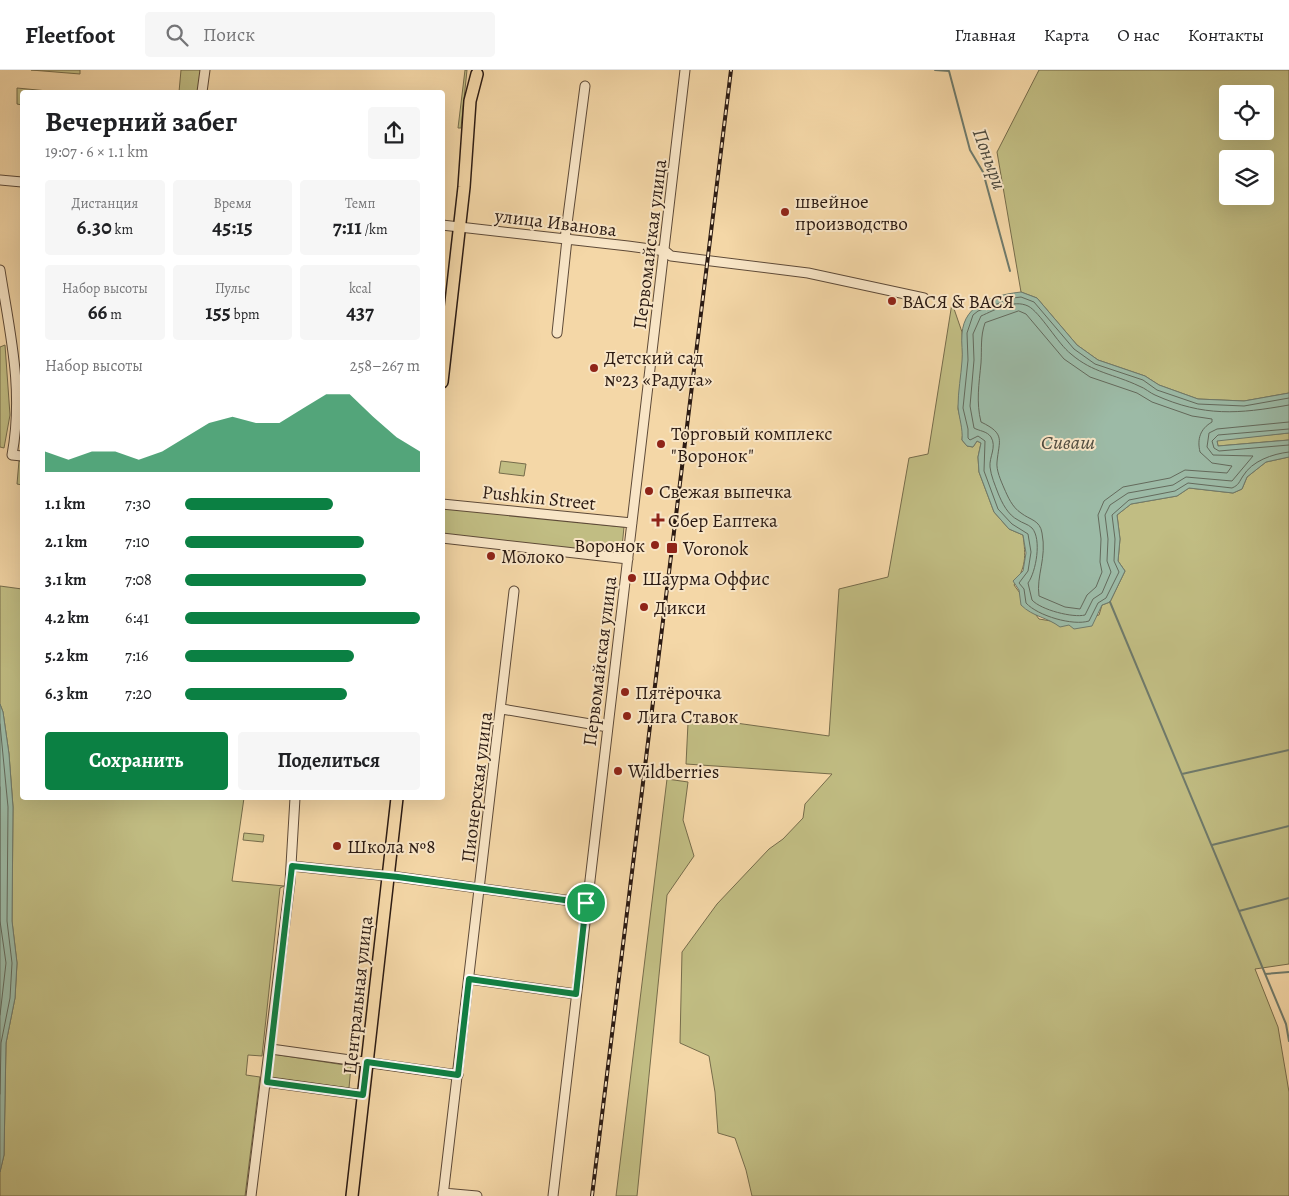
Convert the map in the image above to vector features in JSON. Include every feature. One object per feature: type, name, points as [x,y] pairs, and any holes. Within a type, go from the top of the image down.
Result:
[{"type":"main road","points":[[445,340],[464,186],[470,166],[477,72]]},
{"type":"main road","name":"Центральная улица","points":[[352,1196],[397,800]]},
{"type":"street","points":[[202,90],[205,70]]},
{"type":"street","name":"Первомайская улица","points":[[553,1196],[685,70]]},
{"type":"street","points":[[557,333],[566,239],[585,86]]},
{"type":"street","points":[[0,180],[20,182]]},
{"type":"street","name":"улица Иванова","points":[[445,225],[665,251],[672,256],[808,273],[924,298]]},
{"type":"street","points":[[0,270],[18,387],[19,412],[12,455],[20,456]]},
{"type":"street","name":"Pushkin Street","points":[[445,504],[632,523]]},
{"type":"street","points":[[445,538],[628,559]]},
{"type":"street","name":"Пионерская улица","points":[[443,1194],[502,709],[514,591]]},
{"type":"street","points":[[502,709],[608,727]]},
{"type":"street","points":[[251,1196],[267,1082],[292,866],[296,800]]},
{"type":"street","points":[[292,866],[388,876],[586,903]]},
{"type":"street","points":[[469,979],[576,994]]},
{"type":"street","points":[[271,1049],[458,1075]]},
{"type":"street","points":[[267,1082],[363,1095]]},
{"type":"street","points":[[443,1194],[476,1196]]},
{"type":"shaded area","points":[[31,70],[80,70],[80,74]]},
{"type":"shaded area","points":[[181,70],[201,70],[199,90],[179,90]]},
{"type":"shaded area","points":[[465,70],[467,70],[461,128],[458,128]]},
{"type":"shaded area","points":[[1039,70],[1289,70],[1289,393],[1244,401],[1198,399],[1159,385],[1145,376],[1098,360],[1077,345],[1037,298],[1021,292],[997,152]]},
{"type":"shaded area","points":[[17,88],[38,90],[20,90],[20,105],[17,104]]},
{"type":"shaded area","points":[[952,303],[962,332],[963,360],[958,409],[963,430],[962,440],[967,446],[973,447],[977,441],[981,443],[978,457],[979,472],[994,512],[1009,529],[1023,535],[1024,562],[1021,573],[1014,585],[1039,619],[1051,621],[1060,626],[1099,615],[1102,605],[1110,602],[1125,571],[1118,561],[1120,539],[1117,515],[1131,504],[1177,496],[1189,488],[1233,493],[1242,489],[1247,477],[1266,462],[1289,457],[1289,964],[1255,969],[1278,1027],[1289,1092],[1289,1196],[752,1196],[746,1170],[735,1138],[718,1133],[715,1092],[709,1056],[680,1043],[682,952],[717,904],[769,849],[783,839],[803,818],[805,804],[832,774],[686,764],[688,723],[700,718],[829,736],[839,589],[888,577],[909,458],[928,454]]},
{"type":"shaded area","points":[[5,345],[10,415],[4,448],[0,447],[0,347]]},
{"type":"shaded area","points":[[1289,433],[1289,440],[1218,446],[1217,440]]},
{"type":"shaded area","points":[[19,461],[20,485],[17,484]]},
{"type":"shaded area","points":[[501,461],[526,464],[524,476],[499,473]]},
{"type":"shaded area","points":[[445,508],[624,527],[621,557],[445,536]]},
{"type":"shaded area","points":[[0,586],[20,589],[20,800],[244,800],[232,881],[284,886],[280,888],[262,1056],[248,1055],[246,1075],[260,1077],[245,1196],[0,1196],[0,1172],[4,1155],[6,1043],[15,998],[17,963],[12,921],[13,807],[9,754],[3,712],[0,704]]},
{"type":"shaded area","points":[[667,779],[688,782],[683,820],[694,856],[667,895],[637,1196],[616,1196]]},
{"type":"shaded area","points":[[244,833],[264,835],[263,842],[243,840]]},
{"type":"shaded area","points":[[273,1054],[351,1066],[349,1088],[271,1077]]},
{"type":"water","name":"Сиваш","points":[[1021,292],[1037,298],[1077,345],[1098,360],[1145,376],[1159,385],[1198,399],[1244,401],[1289,393],[1289,433],[1217,441],[1218,446],[1289,440],[1289,457],[1266,462],[1247,477],[1242,489],[1233,493],[1189,488],[1177,496],[1131,504],[1117,515],[1120,539],[1118,561],[1125,571],[1110,602],[1102,605],[1092,626],[1074,629],[1069,625],[1060,627],[1030,612],[1021,605],[1019,590],[1013,581],[1023,571],[1026,553],[1023,535],[1009,529],[994,512],[979,472],[978,457],[981,443],[977,441],[973,447],[967,446],[962,440],[958,395],[964,323],[968,315],[983,302],[1001,295]]},
{"type":"water","points":[[0,704],[3,712],[9,754],[13,807],[12,921],[17,963],[15,998],[6,1043],[4,1155],[0,1172]]},
{"type":"waterway","name":"Поныри","points":[[935,70],[949,71],[970,150],[983,172],[1010,271]]},
{"type":"waterway","points":[[1110,602],[1286,1024],[1289,1041]]},
{"type":"waterway","points":[[1182,774],[1289,750]]},
{"type":"waterway","points":[[1212,845],[1289,826]]},
{"type":"waterway","points":[[1239,911],[1289,898]]},
{"type":"waterway","points":[[1265,974],[1289,972]]},
{"type":"railway","points":[[592,1196],[731,70]]},
{"type":"place","name":"швейное производство","points":[[785,212]]},
{"type":"place","name":"ВАСЯ & ВАСЯ","points":[[892,301]]},
{"type":"place","name":"Детский сад №23 «Радуга»","points":[[594,368]]},
{"type":"place","name":"Торговый комплекс \"Воронок\"","points":[[661,444]]},
{"type":"place","name":"Свежая выпечка","points":[[649,491]]},
{"type":"place","name":"Сбер Еаптека","points":[[658,520]]},
{"type":"place","name":"Воронок","points":[[655,545]]},
{"type":"place","name":"Voronok","points":[[672,548]]},
{"type":"place","name":"Moлоко","points":[[491,556]]},
{"type":"place","name":"Шаурма Оффис","points":[[632,578]]},
{"type":"place","name":"Дикси","points":[[644,607]]},
{"type":"place","name":"Пятёрочка","points":[[625,692]]},
{"type":"place","name":"Лига Ставок","points":[[627,716]]},
{"type":"place","name":"Wildberries","points":[[618,771]]},
{"type":"place","name":"Школа №8","points":[[337,846]]},
{"type":"route","points":[[292,866],[398,877],[480,890],[586,903],[576,994],[469,979],[458,1075],[367,1062],[363,1095],[267,1082],[292,866]]}]
